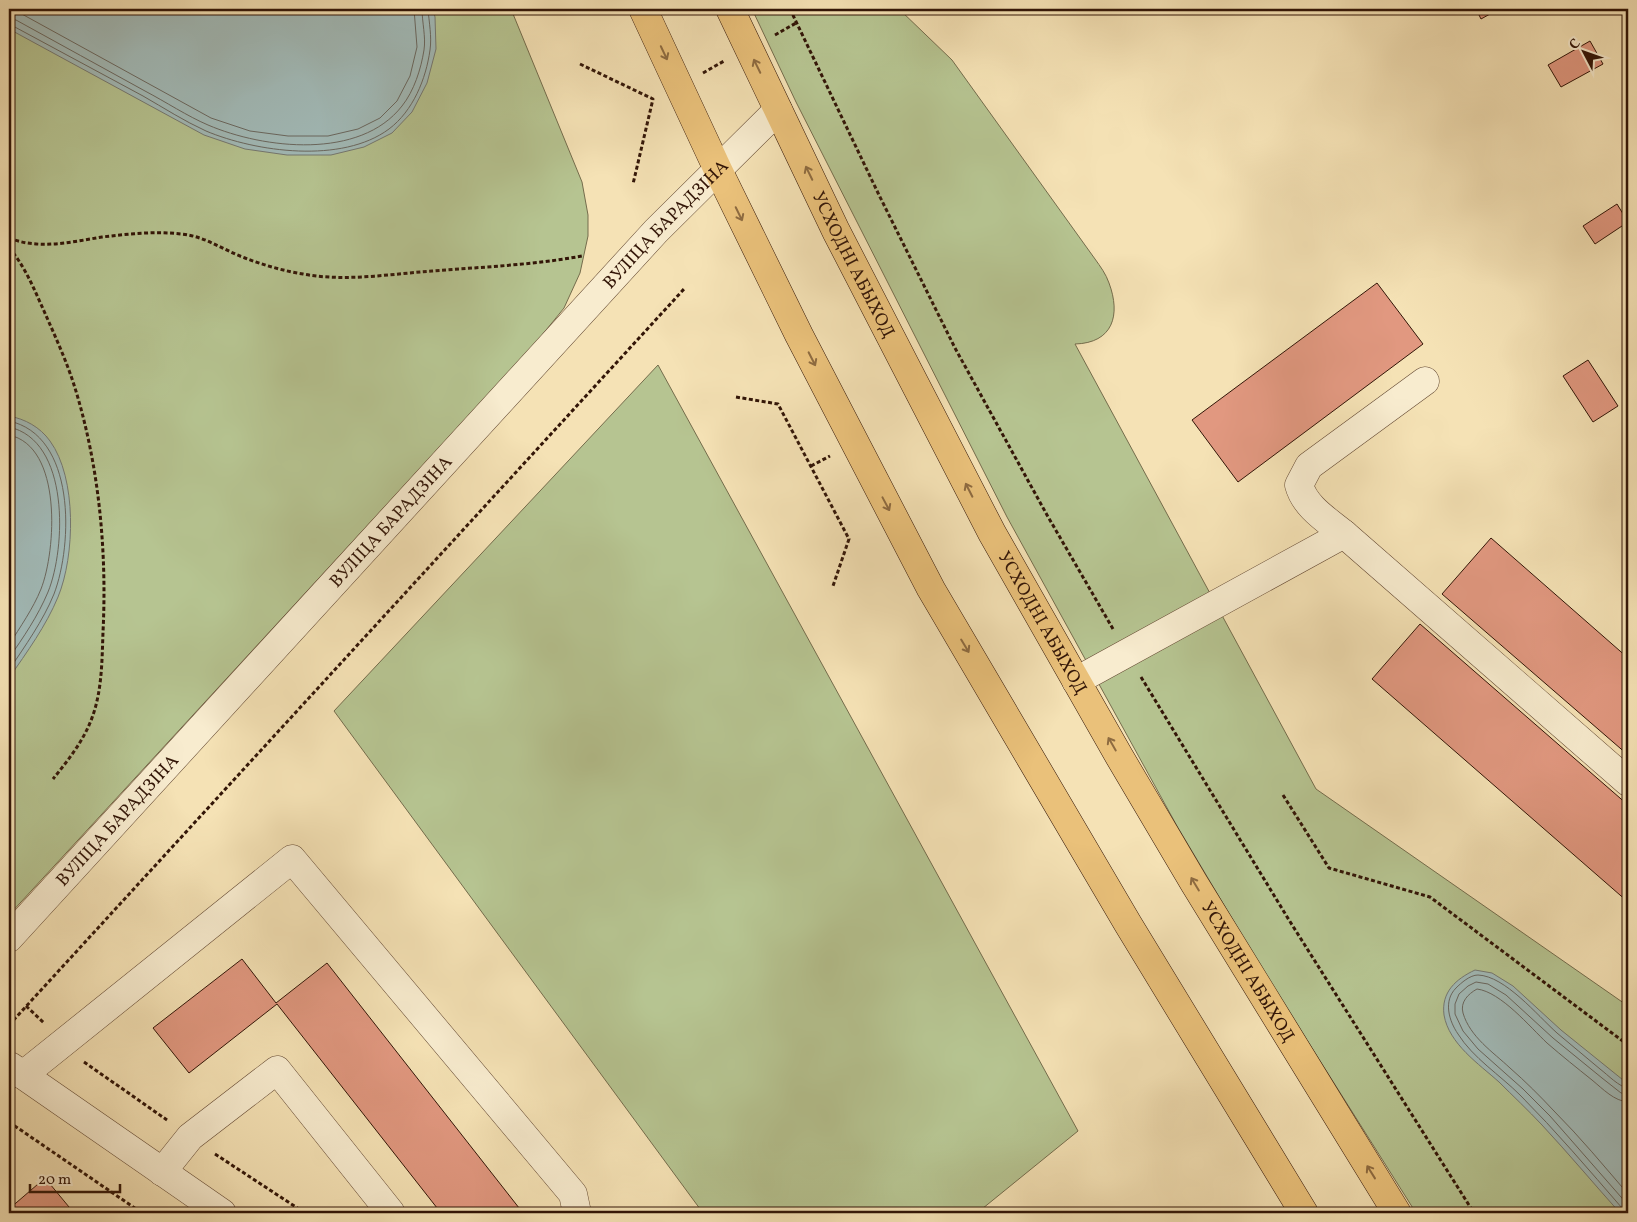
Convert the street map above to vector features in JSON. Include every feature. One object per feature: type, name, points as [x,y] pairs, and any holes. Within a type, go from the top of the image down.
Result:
[{"type":"main road","points":[[643,9],[718,170],[799,335],[931,589],[1128,924],[1304,1213]]},
{"type":"main road","name":"УСХОДНІ АБЫХОД","points":[[730,9],[836,231],[992,533],[1194,883],[1397,1213]]},
{"type":"street","name":"ВУЛІЦА БАРАДЗІНА","points":[[9,938],[656,231],[778,110]]},
{"type":"street","points":[[1425,380],[1310,466],[1299,485],[1302,493],[1308,503],[1628,782]]},
{"type":"street","points":[[1076,681],[1344,534]]},
{"type":"street","points":[[222,1213],[16,1070],[64,1042],[292,859],[573,1194],[577,1213]]},
{"type":"street","points":[[162,1172],[190,1137],[277,1070],[392,1213]]},
{"type":"path","points":[[790,9],[955,348],[1047,515],[1167,722],[1289,920],[1474,1213]]},
{"type":"path","points":[[771,36],[796,23]]},
{"type":"path","points":[[703,73],[725,61]]},
{"type":"path","points":[[580,64],[653,99],[633,184]]},
{"type":"path","points":[[9,238],[34,244],[61,244],[132,234],[158,232],[182,234],[214,243],[244,258],[303,274],[325,277],[393,274],[537,262],[582,256]]},
{"type":"path","points":[[9,248],[28,276],[60,348],[75,389],[95,477],[102,538],[105,582],[99,689],[93,715],[86,732],[73,754],[53,779]]},
{"type":"path","points":[[9,1025],[684,289]]},
{"type":"path","points":[[736,397],[778,404],[849,540],[833,586]]},
{"type":"path","points":[[1283,795],[1329,868],[1430,897],[1628,1045]]},
{"type":"path","points":[[26,1006],[86,1063],[190,1137],[305,1213]]},
{"type":"path","points":[[9,1122],[142,1213]]},
{"type":"green space","points":[[9,9],[511,9],[582,182],[588,215],[588,236],[580,273],[564,308],[538,340],[9,915]]},
{"type":"green space","points":[[752,9],[899,9],[952,60],[1106,276],[1113,295],[1114,316],[1111,325],[1106,333],[1098,339],[1075,344],[1316,789],[1628,1006],[1628,1213],[1416,1213],[1262,969],[1177,826],[1007,517],[796,102]]},
{"type":"green space","points":[[658,365],[1078,1131],[977,1213],[703,1213],[334,711]]},
{"type":"water","points":[[9,9],[433,9],[436,49],[427,83],[412,112],[392,133],[364,147],[331,155],[287,155],[245,149],[204,135],[9,29]]},
{"type":"water","points":[[9,416],[32,424],[42,432],[50,441],[59,457],[69,496],[70,539],[68,561],[58,597],[42,629],[9,678]]},
{"type":"water","points":[[1475,970],[1492,973],[1513,986],[1561,1030],[1628,1084],[1628,1213],[1620,1213],[1542,1125],[1499,1082],[1466,1053],[1452,1035],[1444,1015],[1447,993],[1456,982]]},
{"type":"building","points":[[1476,9],[1499,9],[1481,19]]},
{"type":"building","points":[[1590,41],[1603,64],[1561,87],[1548,65]]},
{"type":"building","points":[[1617,204],[1628,222],[1595,244],[1583,226]]},
{"type":"building","points":[[1377,283],[1423,344],[1238,482],[1192,420]]},
{"type":"building","points":[[1588,360],[1618,406],[1593,422],[1563,376]]},
{"type":"building","points":[[1491,538],[1628,658],[1628,755],[1442,594]]},
{"type":"building","points":[[1420,624],[1628,805],[1628,902],[1372,679]]},
{"type":"building","points":[[242,959],[276,1003],[327,963],[523,1213],[441,1213],[277,1004],[189,1073],[153,1028]]},
{"type":"building","points":[[45,1178],[74,1213],[9,1213],[9,1209]]}]
